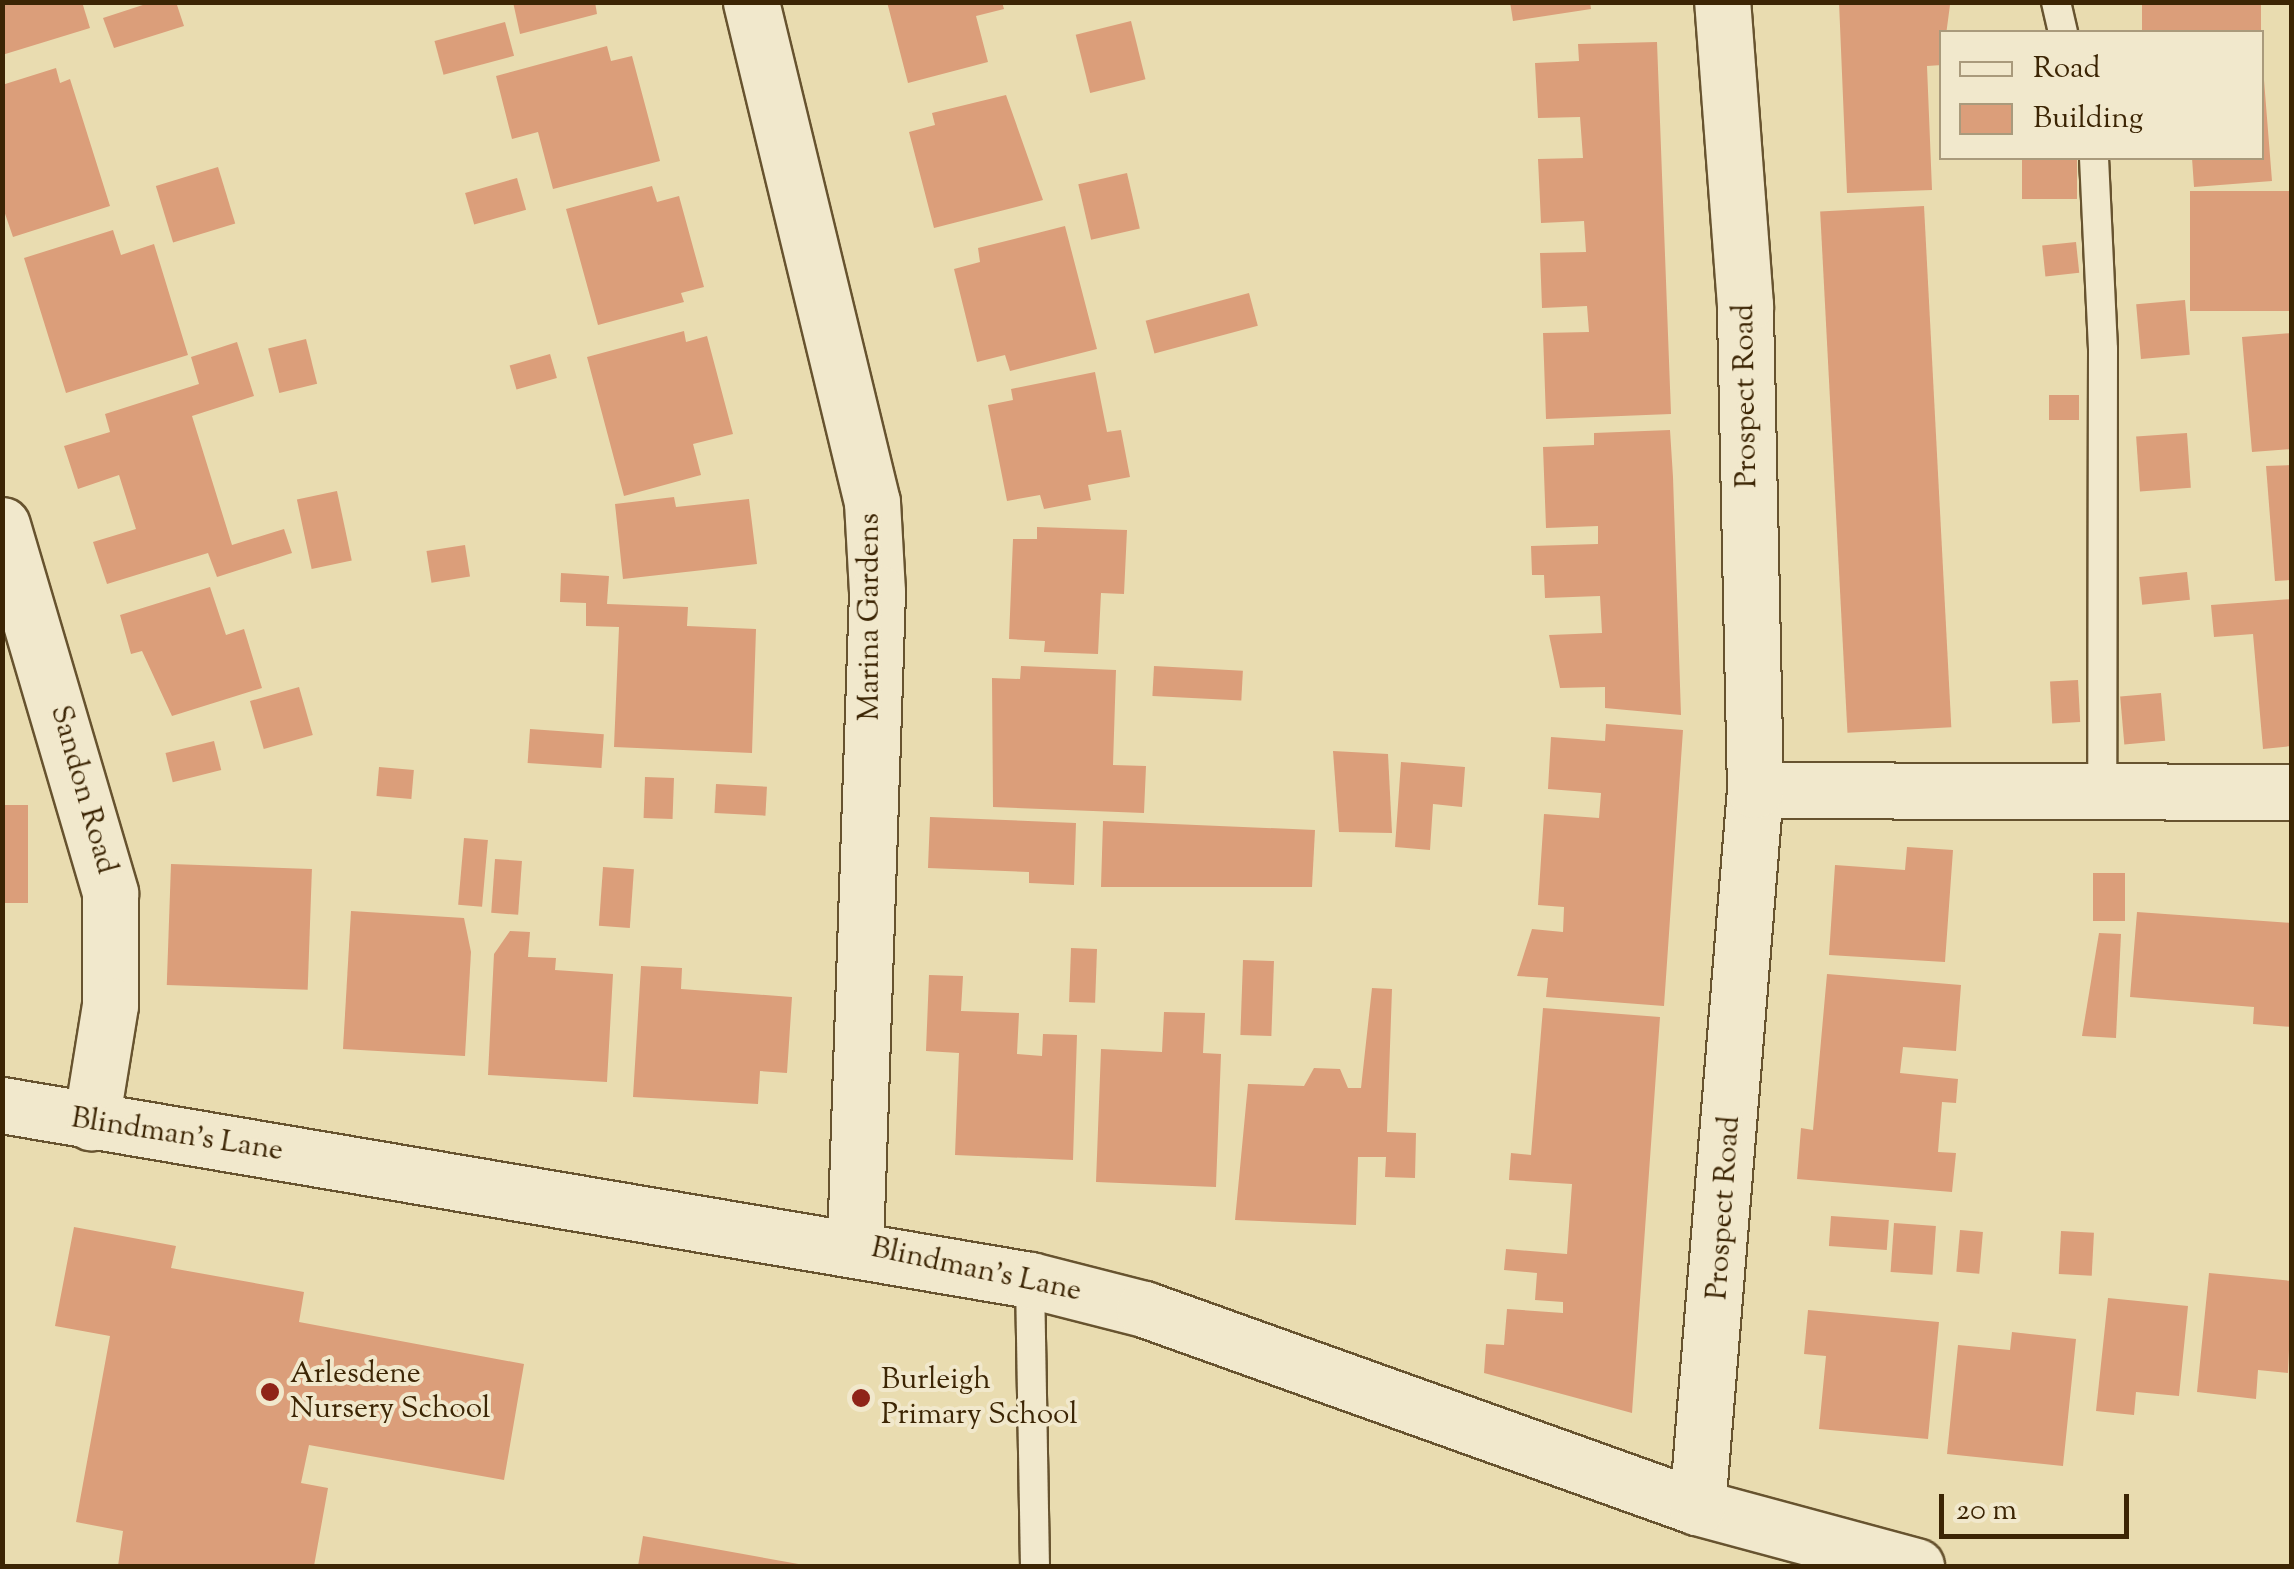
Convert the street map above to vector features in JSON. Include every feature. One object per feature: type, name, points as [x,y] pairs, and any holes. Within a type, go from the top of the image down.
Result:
[{"type":"street","name":"Marina Gardens","points":[[750,2],[872,502],[876,592],[855,1246]]},
{"type":"street","name":"Prospect Road","points":[[1697,1506],[1755,790],[1745,305],[1722,2]]},
{"type":"street","name":"Sandon Road","points":[[2,525],[110,892],[110,1005],[90,1122]]},
{"type":"street","points":[[1755,790],[2292,792]]},
{"type":"street","name":"Blindman's Lane","points":[[2,1106],[855,1246],[1030,1280],[1144,1309],[1697,1506],[1788,1551],[1916,1566]]},
{"type":"lane","points":[[2056,2],[2062,30]]},
{"type":"lane","points":[[2094,160],[2103,350],[2102,794]]},
{"type":"lane","points":[[1030,1280],[1035,1566]]},
{"type":"building","points":[[2,2],[82,2],[90,28],[2,55]]},
{"type":"building","points":[[152,2],[176,2],[184,26],[114,48],[103,18]]},
{"type":"building","points":[[513,2],[595,2],[597,14],[520,34]]},
{"type":"building","points":[[887,2],[1002,2],[1004,9],[976,16],[988,62],[908,83]]},
{"type":"building","points":[[1510,2],[1590,2],[1591,9],[1513,21]]},
{"type":"building","points":[[1839,2],[1950,5],[1947,30],[1939,30],[1939,65],[1927,66],[1932,190],[1847,193]]},
{"type":"building","points":[[2142,2],[2261,2],[2261,30],[2142,30]]},
{"type":"building","points":[[1131,21],[1146,79],[1090,93],[1076,35]]},
{"type":"building","points":[[505,22],[514,56],[444,75],[434,41]]},
{"type":"building","points":[[1657,42],[1671,414],[1546,419],[1543,333],[1589,332],[1587,306],[1542,308],[1540,253],[1586,252],[1584,221],[1541,223],[1538,159],[1583,158],[1580,117],[1538,118],[1535,63],[1579,61],[1578,44]]},
{"type":"building","points":[[607,46],[611,61],[632,56],[660,161],[553,189],[538,132],[512,139],[496,76]]},
{"type":"building","points":[[56,68],[60,83],[70,79],[110,206],[13,237],[2,205],[2,85]]},
{"type":"building","points":[[2264,80],[2272,181],[2194,187],[2192,160],[2264,160]]},
{"type":"building","points":[[1006,95],[1043,200],[934,228],[909,132],[935,125],[932,113]]},
{"type":"building","points":[[2022,160],[2077,160],[2077,199],[2022,199]]},
{"type":"building","points":[[218,167],[235,223],[173,242],[156,186]]},
{"type":"building","points":[[1127,173],[1140,229],[1091,240],[1078,184]]},
{"type":"building","points":[[517,178],[526,210],[474,225],[465,193]]},
{"type":"building","points":[[652,186],[657,202],[679,196],[704,287],[681,293],[684,302],[598,325],[566,209]]},
{"type":"building","points":[[2190,191],[2292,191],[2292,311],[2190,311]]},
{"type":"building","points":[[1924,206],[1951,727],[1847,733],[1820,211]]},
{"type":"building","points":[[1065,226],[1097,349],[1010,371],[1005,355],[977,362],[954,269],[980,262],[978,248]]},
{"type":"building","points":[[113,230],[121,255],[154,244],[188,355],[66,393],[24,258]]},
{"type":"building","points":[[2076,242],[2079,273],[2045,276],[2042,246]]},
{"type":"building","points":[[1249,293],[1258,326],[1154,354],[1146,321]]},
{"type":"building","points":[[2185,300],[2190,355],[2141,359],[2136,304]]},
{"type":"building","points":[[684,331],[686,342],[707,336],[733,434],[693,444],[701,475],[624,496],[587,357]]},
{"type":"building","points":[[2292,333],[2292,449],[2252,452],[2242,337]]},
{"type":"building","points":[[306,339],[317,384],[279,393],[268,348]]},
{"type":"building","points":[[237,342],[254,396],[192,416],[232,545],[284,529],[292,553],[217,577],[208,553],[107,584],[93,542],[136,529],[119,475],[78,489],[64,446],[110,432],[105,414],[199,384],[191,357]]},
{"type":"building","points":[[550,354],[557,378],[517,390],[510,366]]},
{"type":"building","points":[[1095,372],[1107,432],[1121,430],[1130,477],[1088,485],[1091,500],[1044,509],[1040,495],[1007,501],[988,405],[1013,400],[1011,389]]},
{"type":"building","points":[[2049,395],[2079,395],[2079,420],[2049,420]]},
{"type":"building","points":[[1670,430],[1681,715],[1605,708],[1605,687],[1560,688],[1549,635],[1602,633],[1600,596],[1545,598],[1544,575],[1532,575],[1531,546],[1598,544],[1598,526],[1546,528],[1543,447],[1594,445],[1594,433]]},
{"type":"building","points":[[2187,433],[2191,488],[2140,491],[2136,437]]},
{"type":"building","points":[[2292,465],[2292,580],[2275,581],[2266,466]]},
{"type":"building","points":[[337,491],[352,560],[312,569],[297,500]]},
{"type":"building","points":[[674,497],[676,507],[749,499],[757,564],[623,579],[615,504]]},
{"type":"building","points":[[1037,527],[1127,530],[1124,594],[1101,593],[1098,654],[1044,652],[1045,641],[1009,639],[1013,539],[1037,539]]},
{"type":"building","points":[[465,545],[470,577],[431,583],[426,551]]},
{"type":"building","points":[[2187,572],[2190,600],[2142,605],[2139,577]]},
{"type":"building","points":[[561,573],[609,576],[607,604],[688,607],[687,626],[756,629],[752,753],[614,747],[619,627],[586,626],[586,603],[560,602]]},
{"type":"building","points":[[210,587],[226,635],[244,629],[262,688],[172,716],[142,651],[131,654],[120,615]]},
{"type":"building","points":[[2292,599],[2292,746],[2263,749],[2253,634],[2214,637],[2211,605]]},
{"type":"building","points":[[1021,666],[1116,670],[1113,765],[1146,766],[1144,813],[993,807],[992,678],[1020,679]]},
{"type":"building","points":[[1154,666],[1243,671],[1241,701],[1152,696]]},
{"type":"building","points":[[2078,680],[2080,722],[2052,723],[2050,681]]},
{"type":"building","points":[[299,687],[313,735],[264,749],[250,701]]},
{"type":"building","points":[[2161,693],[2165,741],[2124,744],[2120,697]]},
{"type":"building","points":[[1606,724],[1683,730],[1664,1006],[1546,997],[1548,978],[1517,976],[1532,929],[1563,932],[1564,907],[1538,905],[1544,814],[1599,818],[1601,793],[1548,789],[1551,737],[1605,741]]},
{"type":"building","points":[[530,729],[604,734],[601,768],[528,763]]},
{"type":"building","points":[[214,741],[221,770],[173,782],[165,753]]},
{"type":"building","points":[[1333,751],[1388,754],[1392,833],[1339,832]]},
{"type":"building","points":[[1401,762],[1465,767],[1462,807],[1433,804],[1430,850],[1395,847]]},
{"type":"building","points":[[379,767],[414,770],[411,799],[376,796]]},
{"type":"building","points":[[645,777],[674,778],[673,819],[644,818]]},
{"type":"building","points":[[716,784],[767,787],[765,816],[714,813]]},
{"type":"building","points":[[2,805],[28,805],[28,903],[2,903]]},
{"type":"building","points":[[930,817],[1076,823],[1074,885],[1029,883],[1029,872],[928,868]]},
{"type":"building","points":[[1103,821],[1315,830],[1312,887],[1101,887]]},
{"type":"building","points":[[464,838],[488,840],[482,907],[458,905]]},
{"type":"building","points":[[1907,847],[1953,850],[1945,962],[1829,955],[1835,865],[1905,870]]},
{"type":"building","points":[[495,859],[522,861],[518,915],[491,913]]},
{"type":"building","points":[[171,864],[312,869],[308,990],[167,985]]},
{"type":"building","points":[[603,867],[634,869],[630,928],[599,926]]},
{"type":"building","points":[[2093,873],[2125,873],[2125,921],[2093,921]]},
{"type":"building","points":[[351,911],[464,918],[471,952],[465,1056],[343,1049]]},
{"type":"building","points":[[2137,912],[2292,923],[2292,1027],[2253,1024],[2254,1007],[2130,997]]},
{"type":"building","points":[[510,931],[530,932],[528,957],[556,958],[555,970],[613,974],[607,1082],[488,1075],[494,954]]},
{"type":"building","points":[[2099,933],[2121,934],[2116,1038],[2082,1036]]},
{"type":"building","points":[[1071,948],[1097,949],[1095,1003],[1069,1002]]},
{"type":"building","points":[[1243,960],[1274,961],[1271,1036],[1240,1035]]},
{"type":"building","points":[[641,966],[682,968],[681,989],[792,997],[787,1073],[760,1071],[758,1104],[633,1097]]},
{"type":"building","points":[[1827,974],[1961,985],[1956,1051],[1903,1047],[1900,1073],[1958,1079],[1956,1103],[1942,1102],[1938,1152],[1956,1153],[1952,1192],[1797,1179],[1801,1128],[1813,1130]]},
{"type":"building","points":[[929,975],[963,976],[961,1011],[1019,1013],[1017,1054],[1042,1056],[1043,1034],[1077,1035],[1073,1160],[955,1155],[959,1053],[926,1051]]},
{"type":"building","points":[[1372,988],[1392,989],[1387,1132],[1416,1133],[1415,1178],[1385,1177],[1386,1157],[1358,1157],[1356,1225],[1235,1220],[1248,1084],[1304,1086],[1314,1068],[1340,1069],[1348,1088],[1361,1088]]},
{"type":"building","points":[[1543,1008],[1660,1017],[1632,1413],[1484,1373],[1486,1344],[1504,1345],[1507,1309],[1563,1313],[1563,1302],[1535,1300],[1537,1273],[1504,1270],[1506,1249],[1567,1254],[1572,1184],[1509,1180],[1511,1153],[1531,1155]]},
{"type":"building","points":[[1164,1012],[1205,1013],[1203,1053],[1221,1054],[1216,1187],[1096,1182],[1101,1049],[1162,1052]]},
{"type":"building","points":[[1831,1216],[1889,1220],[1887,1250],[1829,1246]]},
{"type":"building","points":[[1894,1223],[1936,1226],[1932,1275],[1891,1272]]},
{"type":"building","points":[[74,1227],[176,1246],[171,1268],[304,1292],[299,1322],[524,1364],[504,1480],[309,1445],[301,1483],[328,1488],[314,1566],[118,1566],[123,1531],[76,1522],[110,1336],[55,1326]]},
{"type":"building","points":[[1960,1230],[1983,1232],[1979,1274],[1956,1272]]},
{"type":"building","points":[[2061,1231],[2094,1233],[2092,1276],[2059,1274]]},
{"type":"building","points":[[2209,1273],[2292,1281],[2288,1373],[2258,1370],[2256,1399],[2197,1392]]},
{"type":"building","points":[[2108,1298],[2188,1306],[2179,1396],[2136,1392],[2134,1415],[2096,1411]]},
{"type":"building","points":[[1808,1310],[1939,1322],[1928,1439],[1819,1429],[1826,1356],[1804,1354]]},
{"type":"building","points":[[2012,1332],[2076,1339],[2063,1466],[1947,1454],[1958,1345],[2010,1350]]},
{"type":"building","points":[[643,1536],[804,1565],[804,1566],[638,1566]]},
{"type":"place","name":"Arlesdene Nursery School","points":[[270,1392]]},
{"type":"place","name":"Burleigh Primary School","points":[[861,1398]]}]
